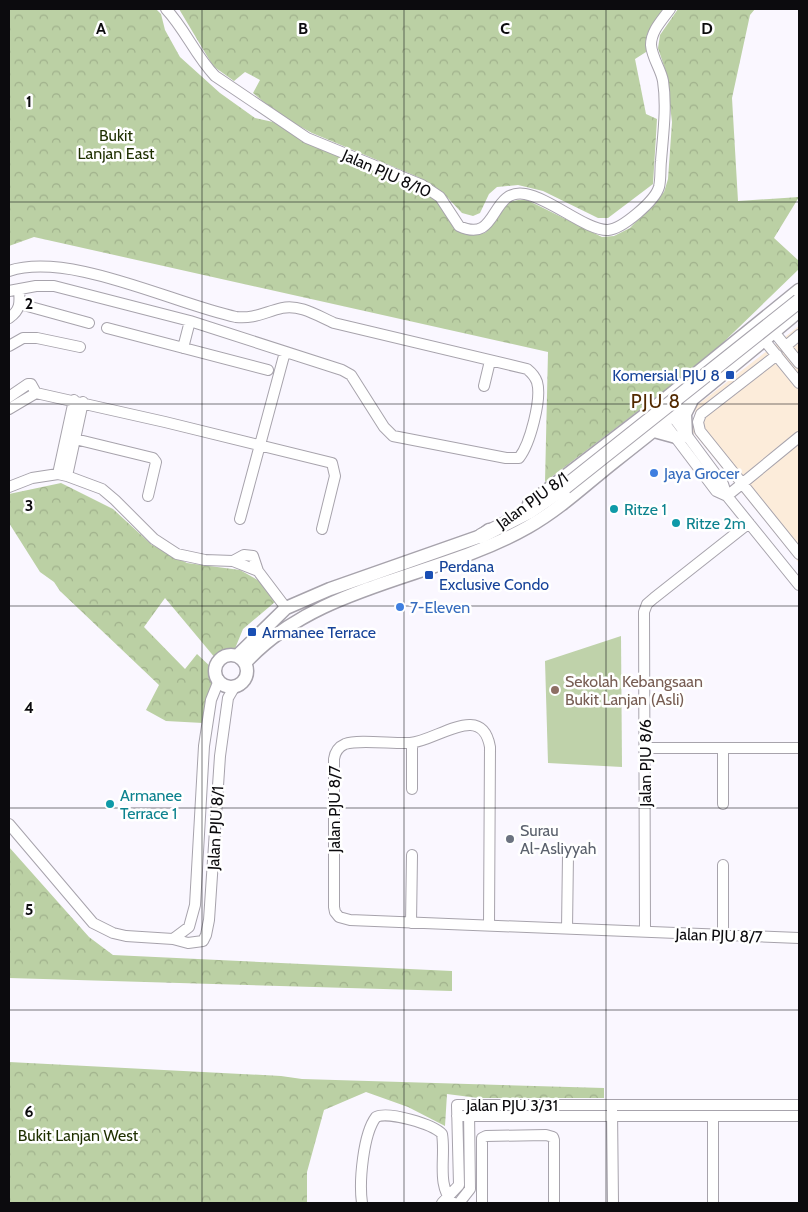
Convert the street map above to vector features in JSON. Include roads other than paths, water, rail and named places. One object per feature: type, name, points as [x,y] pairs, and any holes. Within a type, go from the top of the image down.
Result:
[{"type":"highway","points":[[481,536],[530,511],[565,487],[799,301]]},
{"type":"main road","name":"Jalan PJU 8/1","points":[[241,660],[276,635],[332,602],[481,536],[548,490],[799,290]]},
{"type":"main road","name":"Jalan PJU 8/1","points":[[241,660],[286,608],[330,589],[472,553],[528,528],[571,497],[654,431],[799,310]]},
{"type":"main road","points":[[654,431],[681,436],[685,414],[693,398]]},
{"type":"main road","points":[[227,656],[241,660],[247,675],[240,684],[226,686],[219,680],[216,671],[219,662],[227,656]]},
{"type":"street","name":"Jalan PJU 8/10","points":[[166,9],[183,30],[205,65],[216,76],[307,138],[422,185],[440,197],[458,226],[473,230],[485,227],[503,200],[521,194],[546,202],[586,223],[607,230],[621,226],[649,202],[659,187],[664,104],[663,78],[651,45],[656,29],[670,9]]},
{"type":"street","points":[[9,271],[29,267],[43,267],[95,275],[236,318],[250,319],[282,308],[296,308],[308,311],[334,323],[527,370],[537,380],[538,403],[525,446],[519,458],[506,458],[394,436],[384,427],[351,375],[190,321],[54,286],[36,286],[14,290],[20,304],[17,311],[9,318]]},
{"type":"street","points":[[20,304],[89,323]]},
{"type":"street","points":[[183,348],[190,321]]},
{"type":"street","points":[[107,328],[268,370]]},
{"type":"street","points":[[786,346],[799,335]]},
{"type":"street","points":[[769,336],[786,346],[799,363]]},
{"type":"street","points":[[769,336],[777,355],[799,383]]},
{"type":"street","points":[[9,346],[23,338],[37,338],[80,347]]},
{"type":"street","points":[[240,519],[285,352]]},
{"type":"street","points":[[777,355],[701,414],[698,422],[700,431],[799,554]]},
{"type":"street","points":[[484,386],[490,361]]},
{"type":"street","points":[[9,396],[28,384],[31,384],[36,393]]},
{"type":"street","points":[[9,410],[36,393],[79,401],[332,463],[335,476],[322,529]]},
{"type":"street","points":[[63,475],[75,439],[79,401]]},
{"type":"street","points":[[63,475],[79,401]]},
{"type":"street","points":[[658,404],[716,491],[727,496],[799,585]]},
{"type":"street","points":[[727,496],[799,437]]},
{"type":"street","points":[[75,439],[153,458],[156,462],[148,496]]},
{"type":"street","points":[[9,487],[32,478],[63,475],[102,489],[116,500],[154,539],[177,554],[205,560],[233,562],[240,556],[248,555],[256,561],[258,571],[286,608]]},
{"type":"street","name":"Jalan PJU 8/6","points":[[645,932],[644,612],[647,604],[749,523]]},
{"type":"street","name":"Jalan PJU 8/1","points":[[173,939],[189,927],[195,904],[204,746],[212,700],[219,680]]},
{"type":"street","name":"Jalan PJU 8/1","points":[[9,824],[93,923],[113,933],[126,936],[173,939],[188,942],[203,941],[206,935],[210,905],[220,756],[228,698],[235,686]]},
{"type":"street","name":"Jalan PJU 8/7","points":[[489,926],[490,747],[483,729],[473,725],[460,727],[412,743],[344,744],[336,752],[334,759],[335,912],[344,920],[412,923],[489,926],[723,935],[799,938]]},
{"type":"street","points":[[412,743],[412,789]]},
{"type":"street","points":[[645,748],[799,748]]},
{"type":"street","points":[[723,748],[723,804]]},
{"type":"street","points":[[412,855],[412,923]]},
{"type":"street","points":[[567,929],[568,856]]},
{"type":"street","points":[[723,865],[723,935]]},
{"type":"street","points":[[195,904],[210,905]]},
{"type":"street","name":"Jalan PJU 3/31","points":[[799,1105],[612,1111],[469,1116],[457,1116],[457,1105],[612,1111],[714,1116],[799,1116]]},
{"type":"street","points":[[459,1203],[470,1189],[469,1105]]},
{"type":"street","points":[[612,1111],[613,1203]]},
{"type":"street","points":[[362,1203],[362,1170],[370,1128],[376,1117],[385,1114],[433,1127],[442,1134],[443,1179],[448,1201]]},
{"type":"street","points":[[448,1201],[459,1185],[457,1116]]},
{"type":"street","points":[[713,1203],[714,1116]]},
{"type":"street","points":[[475,1203],[482,1199],[482,1138],[486,1136],[546,1135],[553,1137],[554,1140],[554,1203]]},
{"type":"place","name":"Komersial PJU 8","points":[[730,375]]},
{"type":"place","name":"Jaya Grocer","points":[[654,473]]},
{"type":"place","name":"Ritze 1","points":[[614,509]]},
{"type":"place","name":"Ritze 2m","points":[[676,523]]},
{"type":"place","name":"Perdana Exclusive Condo","points":[[429,575]]},
{"type":"place","name":"7-Eleven","points":[[400,607]]},
{"type":"place","name":"Armanee Terrace","points":[[252,632]]},
{"type":"place","name":"Sekolah Kebangsaan Bukit Lanjan (Asli)","points":[[555,690]]},
{"type":"place","name":"Armanee Terrace 1","points":[[110,804]]},
{"type":"place","name":"Surau Al-Asliyyah","points":[[510,839]]},
{"type":"district","name":"PJU 8","points":[[656,401]]},
{"type":"park label","name":"Bukit Lanjan East","points":[[116,144]]},
{"type":"park label","name":"Bukit Lanjan West","points":[[78,1135]]}]
